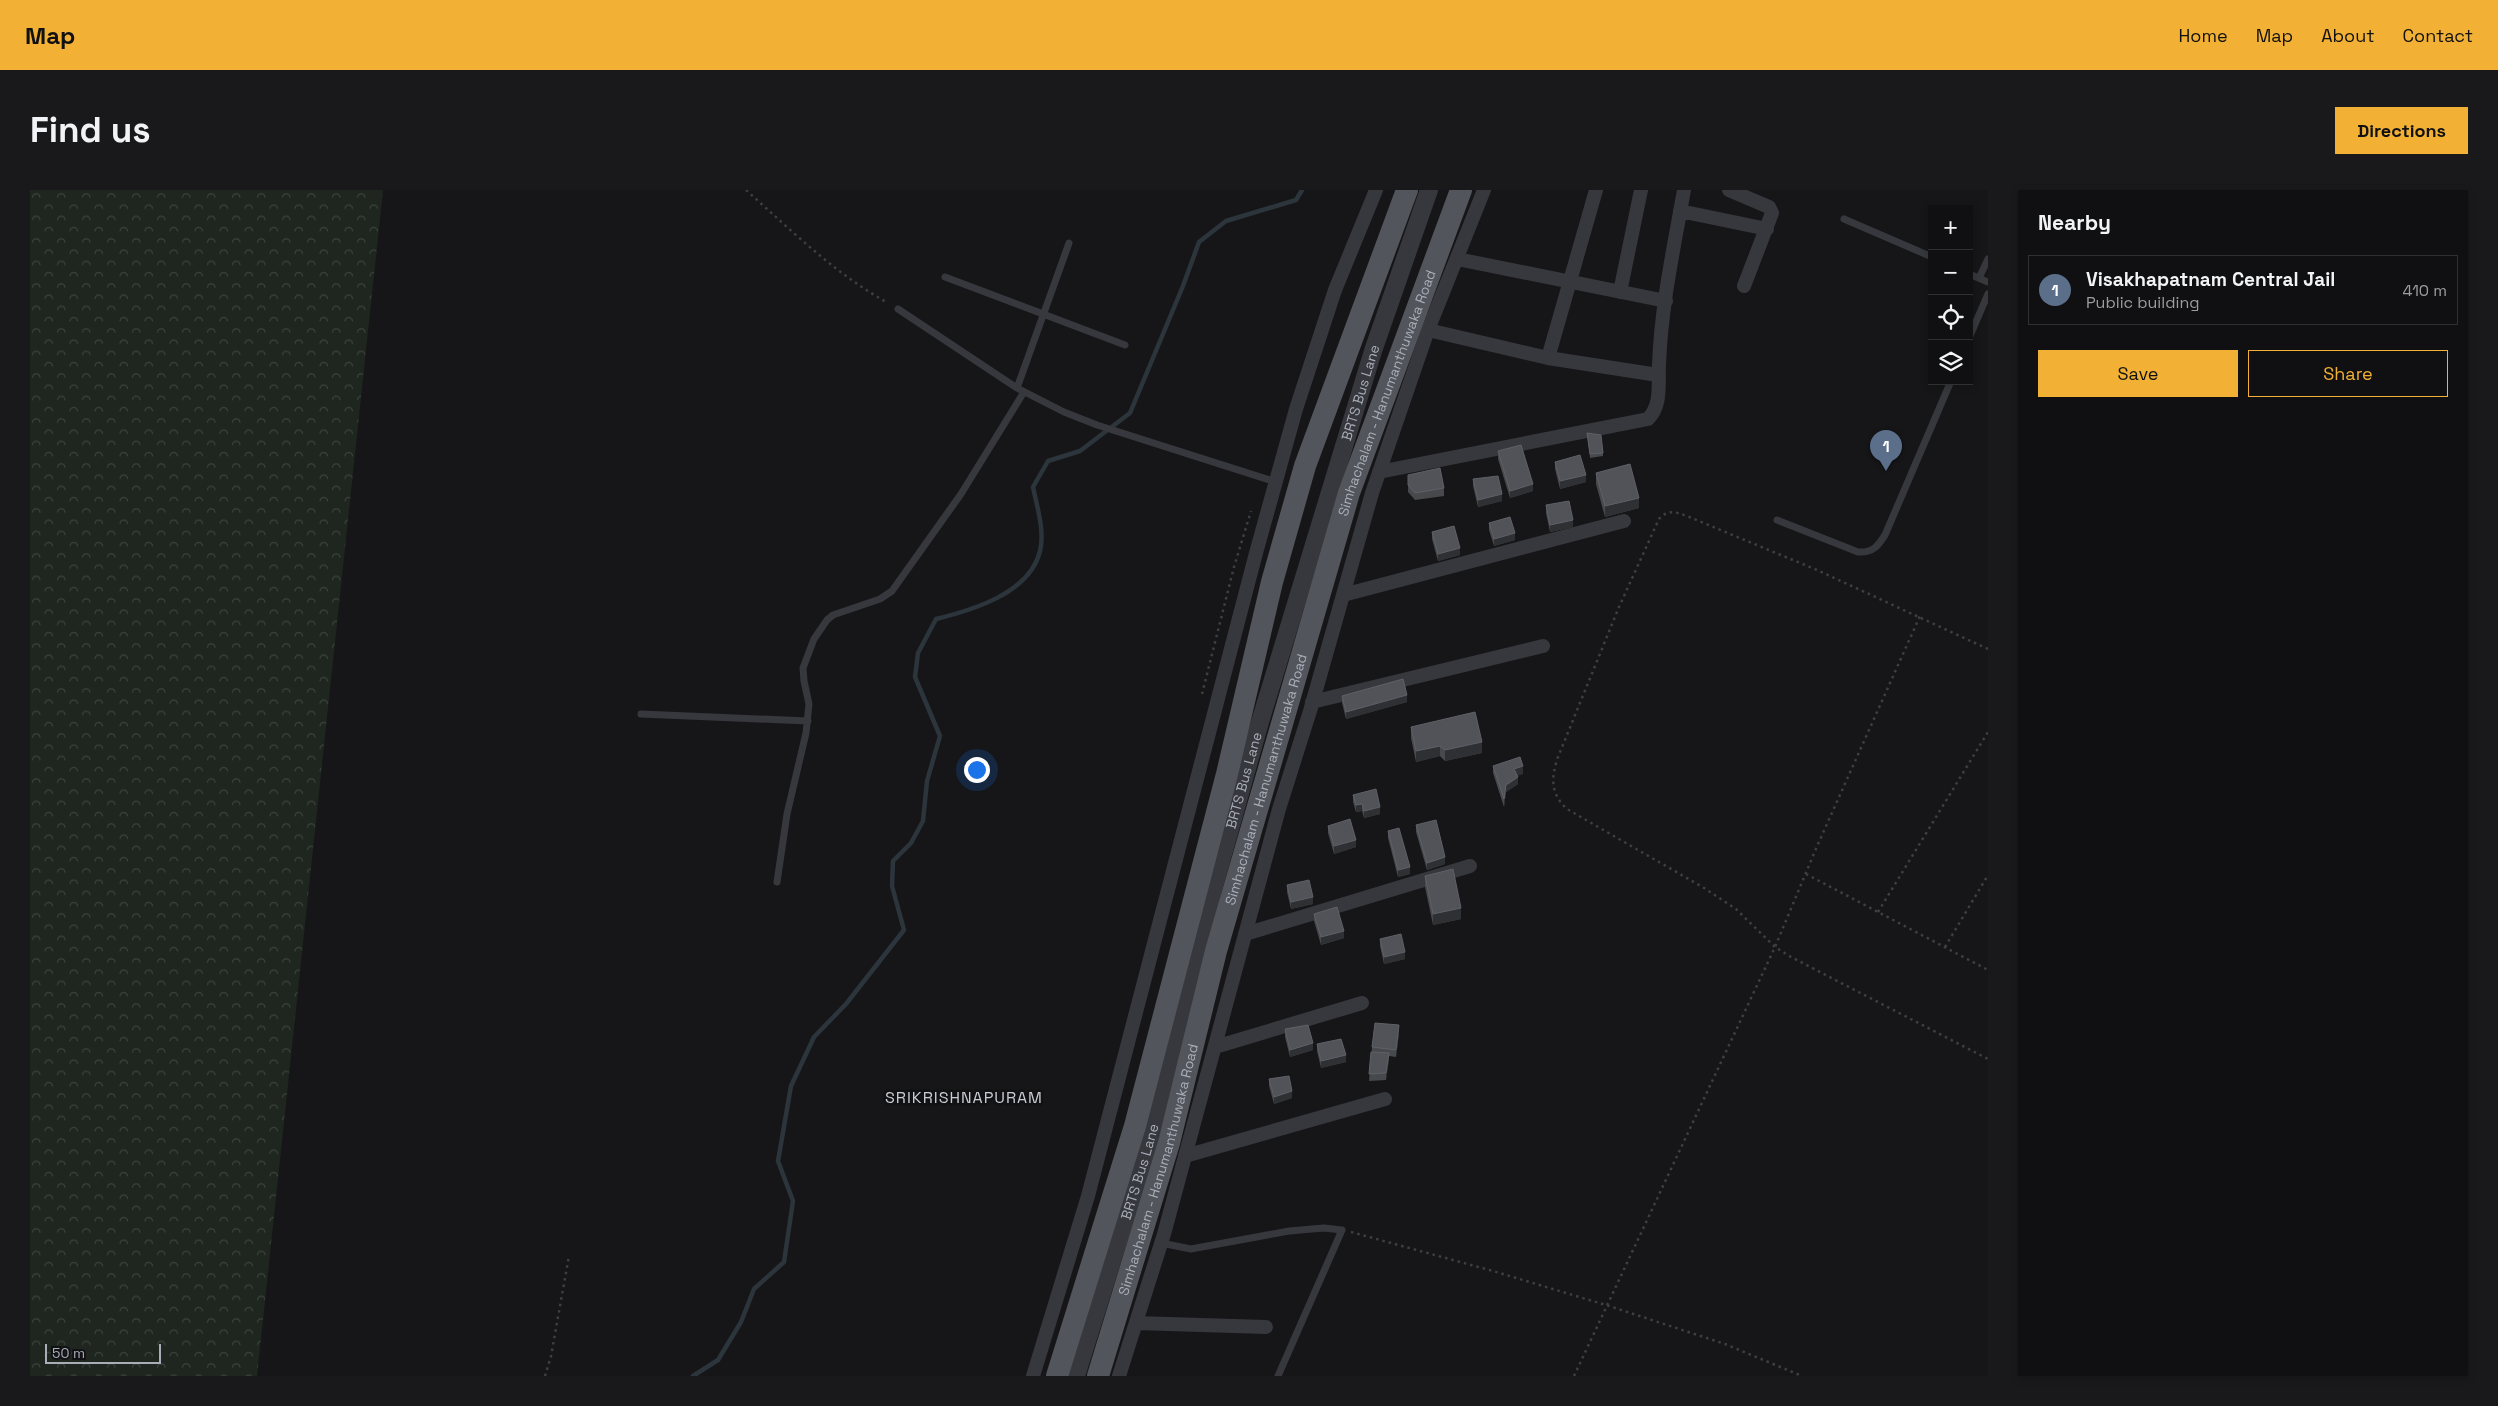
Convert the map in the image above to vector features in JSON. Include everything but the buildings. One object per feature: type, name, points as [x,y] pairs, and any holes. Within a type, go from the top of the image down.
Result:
[{"type":"main road","points":[[1057,1376],[1136,1126],[1227,774],[1272,582],[1305,466],[1407,190]]},
{"type":"main road","name":"Simhachalam - Hanumanthuwaka Road","points":[[1098,1376],[1169,1143],[1216,951],[1349,493],[1461,190]]},
{"type":"street","points":[[1033,1376],[1088,1196],[1276,482],[1318,338],[1376,190]]},
{"type":"street","name":"BRTS Bus Lane","points":[[1076,1376],[1145,1156],[1183,1017],[1214,886],[1260,722],[1373,351],[1429,190]]},
{"type":"street","points":[[1119,1376],[1161,1242],[1279,808],[1379,472],[1428,330],[1484,190]]},
{"type":"street","points":[[1548,358],[1596,190]]},
{"type":"street","points":[[1620,292],[1641,190]]},
{"type":"street","points":[[1379,472],[1648,419],[1657,405],[1658,375],[1666,301],[1684,190]]},
{"type":"street","points":[[1729,190],[1771,209],[1772,217],[1744,286]]},
{"type":"street","points":[[1680,211],[1767,230]]},
{"type":"street","points":[[1457,259],[1666,301]]},
{"type":"street","points":[[1428,330],[1548,358],[1658,375]]},
{"type":"street","points":[[1343,595],[1624,521]]},
{"type":"street","points":[[1312,702],[1543,646]]},
{"type":"street","points":[[1245,934],[1470,866]]},
{"type":"street","points":[[1215,1047],[1362,1003]]},
{"type":"street","points":[[1184,1156],[1385,1099]]},
{"type":"street","points":[[1136,1323],[1266,1327]]},
{"type":"lane","points":[[1844,219],[1928,255]]},
{"type":"lane","points":[[1016,388],[1069,243]]},
{"type":"lane","points":[[1980,278],[1988,259]]},
{"type":"lane","points":[[1973,275],[1988,282]]},
{"type":"lane","points":[[944,277],[1125,345]]},
{"type":"lane","points":[[1973,329],[1988,294]]},
{"type":"lane","points":[[898,308],[1016,388],[1064,412],[1120,433],[1276,482]]},
{"type":"lane","points":[[1777,520],[1858,552],[1871,551],[1876,548],[1885,535],[1949,385]]},
{"type":"lane","points":[[777,882],[787,814],[808,721],[809,704],[803,668],[809,649],[822,627],[833,615],[880,599],[892,591],[961,494],[1024,392]]},
{"type":"lane","points":[[641,714],[808,721]]},
{"type":"lane","points":[[1161,1242],[1191,1250],[1289,1230],[1324,1228],[1342,1230],[1278,1376]]},
{"type":"path","points":[[746,190],[819,257],[850,280],[898,308]]},
{"type":"path","points":[[1988,648],[1920,616],[1675,512],[1667,512],[1659,519],[1623,598],[1553,773],[1555,793],[1567,809],[1704,888],[1736,910],[1775,947],[1854,991],[1988,1059]]},
{"type":"path","points":[[1574,1376],[1775,947],[1920,616]]},
{"type":"path","points":[[1878,912],[1988,732]]},
{"type":"path","points":[[1806,874],[1988,970]]},
{"type":"path","points":[[1945,947],[1988,875]]},
{"type":"path","points":[[1342,1230],[1484,1268],[1606,1305],[1725,1344],[1802,1376]]},
{"type":"path","points":[[545,1376],[551,1356],[570,1256]]},
{"type":"green space","points":[[30,190],[383,190],[257,1376],[30,1376]]},
{"type":"waterway","points":[[693,1376],[718,1360],[741,1322],[754,1289],[784,1262],[793,1201],[778,1161],[791,1086],[814,1037],[846,1004],[904,930],[892,886],[893,861],[911,843],[923,821],[927,781],[940,736],[915,677],[918,653],[936,619],[983,605],[998,597],[1012,589],[1025,578],[1034,566],[1040,551],[1042,535],[1033,487],[1048,461],[1080,451],[1130,413],[1183,286],[1199,242],[1226,221],[1296,200],[1302,190]]},
{"type":"place","name":"Visakhapatnam Central Jail","points":[[1886,471]]},
{"type":"district","name":"SRIKRISHNAPURAM","points":[[964,1097]]}]
